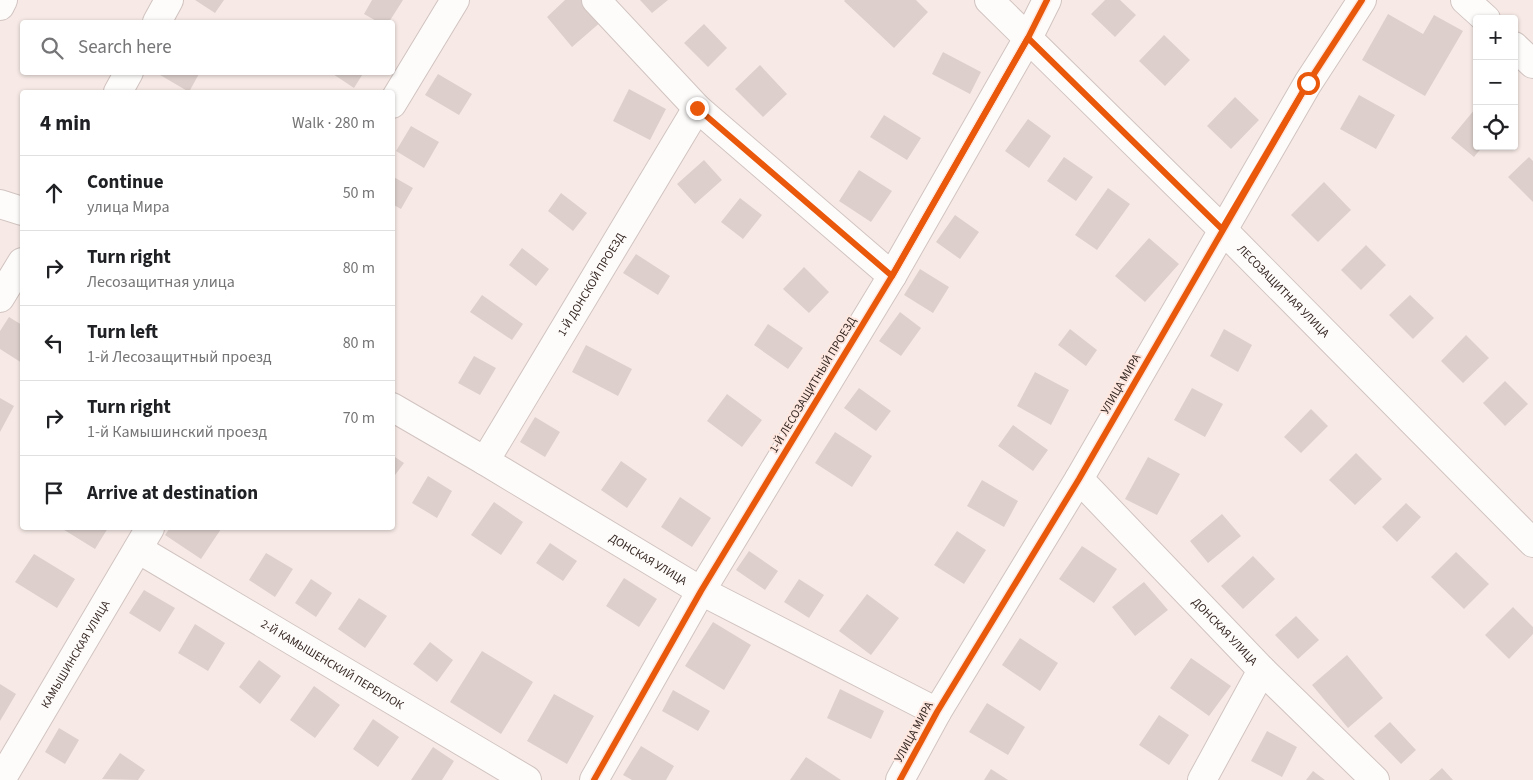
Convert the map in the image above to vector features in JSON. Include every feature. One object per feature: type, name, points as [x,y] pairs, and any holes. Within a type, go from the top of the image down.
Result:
[{"type":"street","points":[[0,6],[3,0]]},
{"type":"street","points":[[157,20],[169,0]]},
{"type":"street","points":[[395,99],[455,0]]},
{"type":"street","points":[[596,0],[697,108],[892,276]]},
{"type":"street","name":"ЛЕСОЗАЩИТНАЯ УЛИЦА","points":[[989,0],[1222,229],[1533,543]]},
{"type":"street","name":"1-Й ЛЕСОЗАЩИТНЫЙ ПРОЕЗД","points":[[594,780],[701,592],[892,276],[1028,38],[1047,0]]},
{"type":"street","name":"УЛИЦА МИРА","points":[[900,780],[938,712],[1079,479],[1308,83],[1362,0]]},
{"type":"street","points":[[1465,0],[1482,15]]},
{"type":"street","points":[[1518,50],[1533,64]]},
{"type":"street","points":[[119,90],[127,75]]},
{"type":"street","name":"1-Й ДОНСКОЙ ПРОЕЗД","points":[[485,461],[697,108]]},
{"type":"street","points":[[0,204],[20,210]]},
{"type":"street","points":[[0,298],[20,265]]},
{"type":"street","name":"ДОНСКАЯ УЛИЦА","points":[[395,409],[701,592],[938,712]]},
{"type":"street","name":"ДОНСКАЯ УЛИЦА","points":[[1079,479],[1262,670],[1375,780]]},
{"type":"street","name":"КАМЫШИНСКАЯ УЛИЦА","points":[[4,777],[144,538]]},
{"type":"street","name":"2-Й КАМЫШЕНСКИЙ ПЕРЕУЛОК","points":[[144,538],[527,780]]},
{"type":"street","points":[[1202,780],[1262,670]]},
{"type":"building","points":[[195,0],[224,0],[215,13]]},
{"type":"building","points":[[372,0],[403,0],[390,20],[374,20],[364,14]]},
{"type":"building","points":[[565,0],[583,0],[602,21],[572,47],[547,17]]},
{"type":"building","points":[[640,0],[668,0],[652,13]]},
{"type":"building","points":[[845,0],[916,0],[928,12],[894,48]]},
{"type":"building","points":[[1105,0],[1120,0],[1136,15],[1115,37],[1091,14]]},
{"type":"building","points":[[1388,14],[1423,34],[1434,15],[1463,31],[1425,96],[1362,60]]},
{"type":"building","points":[[704,24],[727,48],[708,67],[684,43]]},
{"type":"building","points":[[1164,35],[1190,60],[1165,86],[1139,61]]},
{"type":"building","points":[[943,52],[981,72],[970,94],[932,74]]},
{"type":"building","points":[[760,65],[787,94],[763,117],[735,89]]},
{"type":"building","points":[[438,74],[472,94],[459,115],[425,95]]},
{"type":"building","points":[[160,75],[198,75],[190,90],[186,90]]},
{"type":"building","points":[[334,75],[362,75],[354,88]]},
{"type":"building","points":[[629,89],[666,109],[650,140],[613,121]]},
{"type":"building","points":[[1359,95],[1395,115],[1376,149],[1340,129]]},
{"type":"building","points":[[1235,97],[1259,120],[1231,149],[1207,126]]},
{"type":"building","points":[[1473,111],[1473,150],[1480,150],[1474,157],[1451,138]]},
{"type":"building","points":[[884,115],[921,138],[907,160],[870,137]]},
{"type":"building","points":[[1028,119],[1051,136],[1029,168],[1005,151]]},
{"type":"building","points":[[411,126],[439,142],[424,168],[396,151]]},
{"type":"building","points":[[1064,157],[1093,177],[1076,201],[1047,181]]},
{"type":"building","points":[[1529,157],[1533,161],[1533,202],[1508,177]]},
{"type":"building","points":[[704,160],[722,180],[695,204],[677,184]]},
{"type":"building","points":[[859,170],[892,191],[871,222],[839,201]]},
{"type":"building","points":[[395,178],[413,188],[401,209],[395,206]]},
{"type":"building","points":[[1324,182],[1351,210],[1318,242],[1291,215]]},
{"type":"building","points":[[1108,188],[1130,204],[1097,250],[1075,235]]},
{"type":"building","points":[[561,193],[587,213],[573,231],[548,211]]},
{"type":"building","points":[[740,198],[762,215],[743,239],[721,222]]},
{"type":"building","points":[[955,215],[979,232],[960,259],[936,242]]},
{"type":"building","points":[[1149,238],[1179,264],[1145,302],[1115,276]]},
{"type":"building","points":[[1366,245],[1386,265],[1361,290],[1341,270]]},
{"type":"building","points":[[522,248],[549,269],[536,286],[509,265]]},
{"type":"building","points":[[636,254],[670,276],[658,295],[623,273]]},
{"type":"building","points":[[804,267],[829,292],[809,313],[783,289]]},
{"type":"building","points":[[920,269],[949,287],[933,313],[904,295]]},
{"type":"building","points":[[482,295],[523,324],[512,340],[470,312]]},
{"type":"building","points":[[1410,295],[1434,318],[1413,339],[1389,315]]},
{"type":"building","points":[[900,312],[921,328],[901,356],[879,341]]},
{"type":"building","points":[[9,317],[20,324],[20,362],[0,349],[0,331]]},
{"type":"building","points":[[768,324],[803,348],[788,369],[754,345]]},
{"type":"building","points":[[1070,329],[1097,350],[1086,366],[1058,345]]},
{"type":"building","points":[[1224,329],[1252,345],[1238,372],[1210,356]]},
{"type":"building","points":[[1466,335],[1489,358],[1463,383],[1441,361]]},
{"type":"building","points":[[586,345],[632,369],[618,396],[572,372]]},
{"type":"building","points":[[474,356],[496,368],[480,395],[458,383]]},
{"type":"building","points":[[1035,372],[1069,390],[1051,425],[1017,406]]},
{"type":"building","points":[[1505,381],[1528,404],[1505,426],[1483,403]]},
{"type":"building","points":[[859,388],[891,411],[876,431],[844,408]]},
{"type":"building","points":[[1192,388],[1223,404],[1205,437],[1174,420]]},
{"type":"building","points":[[727,394],[762,420],[742,447],[707,421]]},
{"type":"building","points":[[0,398],[14,406],[0,432]]},
{"type":"building","points":[[1311,409],[1328,426],[1301,453],[1284,437]]},
{"type":"building","points":[[535,417],[560,432],[545,457],[520,442]]},
{"type":"building","points":[[1013,425],[1048,450],[1033,471],[998,446]]},
{"type":"building","points":[[835,432],[872,456],[852,487],[815,463]]},
{"type":"building","points":[[1356,453],[1382,479],[1355,505],[1329,480]]},
{"type":"building","points":[[395,457],[404,463],[395,475]]},
{"type":"building","points":[[1148,457],[1180,474],[1157,515],[1125,499]]},
{"type":"building","points":[[621,461],[647,479],[627,508],[601,490]]},
{"type":"building","points":[[428,476],[452,491],[437,518],[412,503]]},
{"type":"building","points":[[982,480],[1018,501],[1004,527],[967,506]]},
{"type":"building","points":[[680,497],[711,518],[692,547],[661,527]]},
{"type":"building","points":[[494,502],[523,522],[501,555],[471,535]]},
{"type":"building","points":[[1406,503],[1421,517],[1397,542],[1382,527]]},
{"type":"building","points":[[1222,514],[1241,536],[1208,563],[1190,541]]},
{"type":"building","points":[[64,530],[107,530],[95,549]]},
{"type":"building","points":[[169,530],[220,530],[201,559],[165,535]]},
{"type":"building","points":[[957,531],[986,550],[964,584],[934,565]]},
{"type":"building","points":[[550,543],[577,561],[563,581],[536,563]]},
{"type":"building","points":[[1082,546],[1117,569],[1094,603],[1059,579]]},
{"type":"building","points":[[749,551],[778,571],[765,590],[736,570]]},
{"type":"building","points":[[1456,552],[1489,584],[1464,609],[1431,577]]},
{"type":"building","points":[[266,553],[293,569],[275,597],[249,580]]},
{"type":"building","points":[[34,554],[75,579],[57,608],[15,582]]},
{"type":"building","points":[[1253,556],[1275,579],[1243,609],[1221,586]]},
{"type":"building","points":[[624,578],[657,599],[639,627],[606,606]]},
{"type":"building","points":[[311,579],[332,593],[316,617],[295,603]]},
{"type":"building","points":[[799,579],[824,595],[809,618],[784,602]]},
{"type":"building","points":[[1144,582],[1168,610],[1135,636],[1112,607]]},
{"type":"building","points":[[144,590],[175,608],[160,632],[129,613]]},
{"type":"building","points":[[867,594],[899,618],[871,655],[839,631]]},
{"type":"building","points":[[359,598],[387,616],[365,648],[338,629]]},
{"type":"building","points":[[1513,607],[1533,627],[1533,634],[1509,659],[1485,635]]},
{"type":"building","points":[[1296,616],[1319,640],[1298,659],[1275,635]]},
{"type":"building","points":[[713,622],[751,645],[724,690],[685,666]]},
{"type":"building","points":[[195,624],[225,643],[208,671],[178,653]]},
{"type":"building","points":[[1020,638],[1058,663],[1040,691],[1002,665]]},
{"type":"building","points":[[430,642],[453,660],[437,682],[413,664]]},
{"type":"building","points":[[482,651],[533,682],[501,734],[450,702]]},
{"type":"building","points":[[1347,655],[1383,698],[1348,728],[1312,685]]},
{"type":"building","points":[[1191,658],[1231,686],[1209,716],[1170,688]]},
{"type":"building","points":[[259,660],[281,676],[260,704],[239,687]]},
{"type":"building","points":[[0,684],[16,694],[0,721]]},
{"type":"building","points":[[314,686],[340,705],[315,738],[290,720]]},
{"type":"building","points":[[840,689],[884,711],[871,739],[827,718]]},
{"type":"building","points":[[673,690],[710,711],[698,731],[662,711]]},
{"type":"building","points":[[554,694],[594,716],[567,764],[527,741]]},
{"type":"building","points":[[987,703],[1025,727],[1008,755],[969,732]]},
{"type":"building","points":[[1159,715],[1189,735],[1169,765],[1139,745]]},
{"type":"building","points":[[373,719],[399,737],[378,767],[353,749]]},
{"type":"building","points":[[1390,722],[1416,750],[1401,764],[1374,736]]},
{"type":"building","points":[[59,728],[79,740],[65,764],[45,752]]},
{"type":"building","points":[[1267,731],[1297,747],[1282,777],[1251,761]]},
{"type":"building","points":[[641,746],[674,766],[666,780],[632,780],[623,775]]},
{"type":"building","points":[[433,747],[454,761],[442,780],[411,780]]},
{"type":"building","points":[[120,753],[145,770],[138,780],[102,779]]},
{"type":"building","points":[[806,757],[841,780],[790,780]]},
{"type":"building","points":[[1442,768],[1453,780],[1429,780]]},
{"type":"building","points":[[991,769],[1008,780],[984,780]]},
{"type":"building","points":[[1313,771],[1325,780],[1306,780]]},
{"type":"cycle path","points":[[594,780],[701,591],[892,276],[1028,38],[1047,0]]},
{"type":"cycle path","points":[[900,780],[937,712],[1079,479],[1308,83],[1362,0]]},
{"type":"route","points":[[697,108],[892,276],[1028,38],[1222,229],[1308,83]]}]
